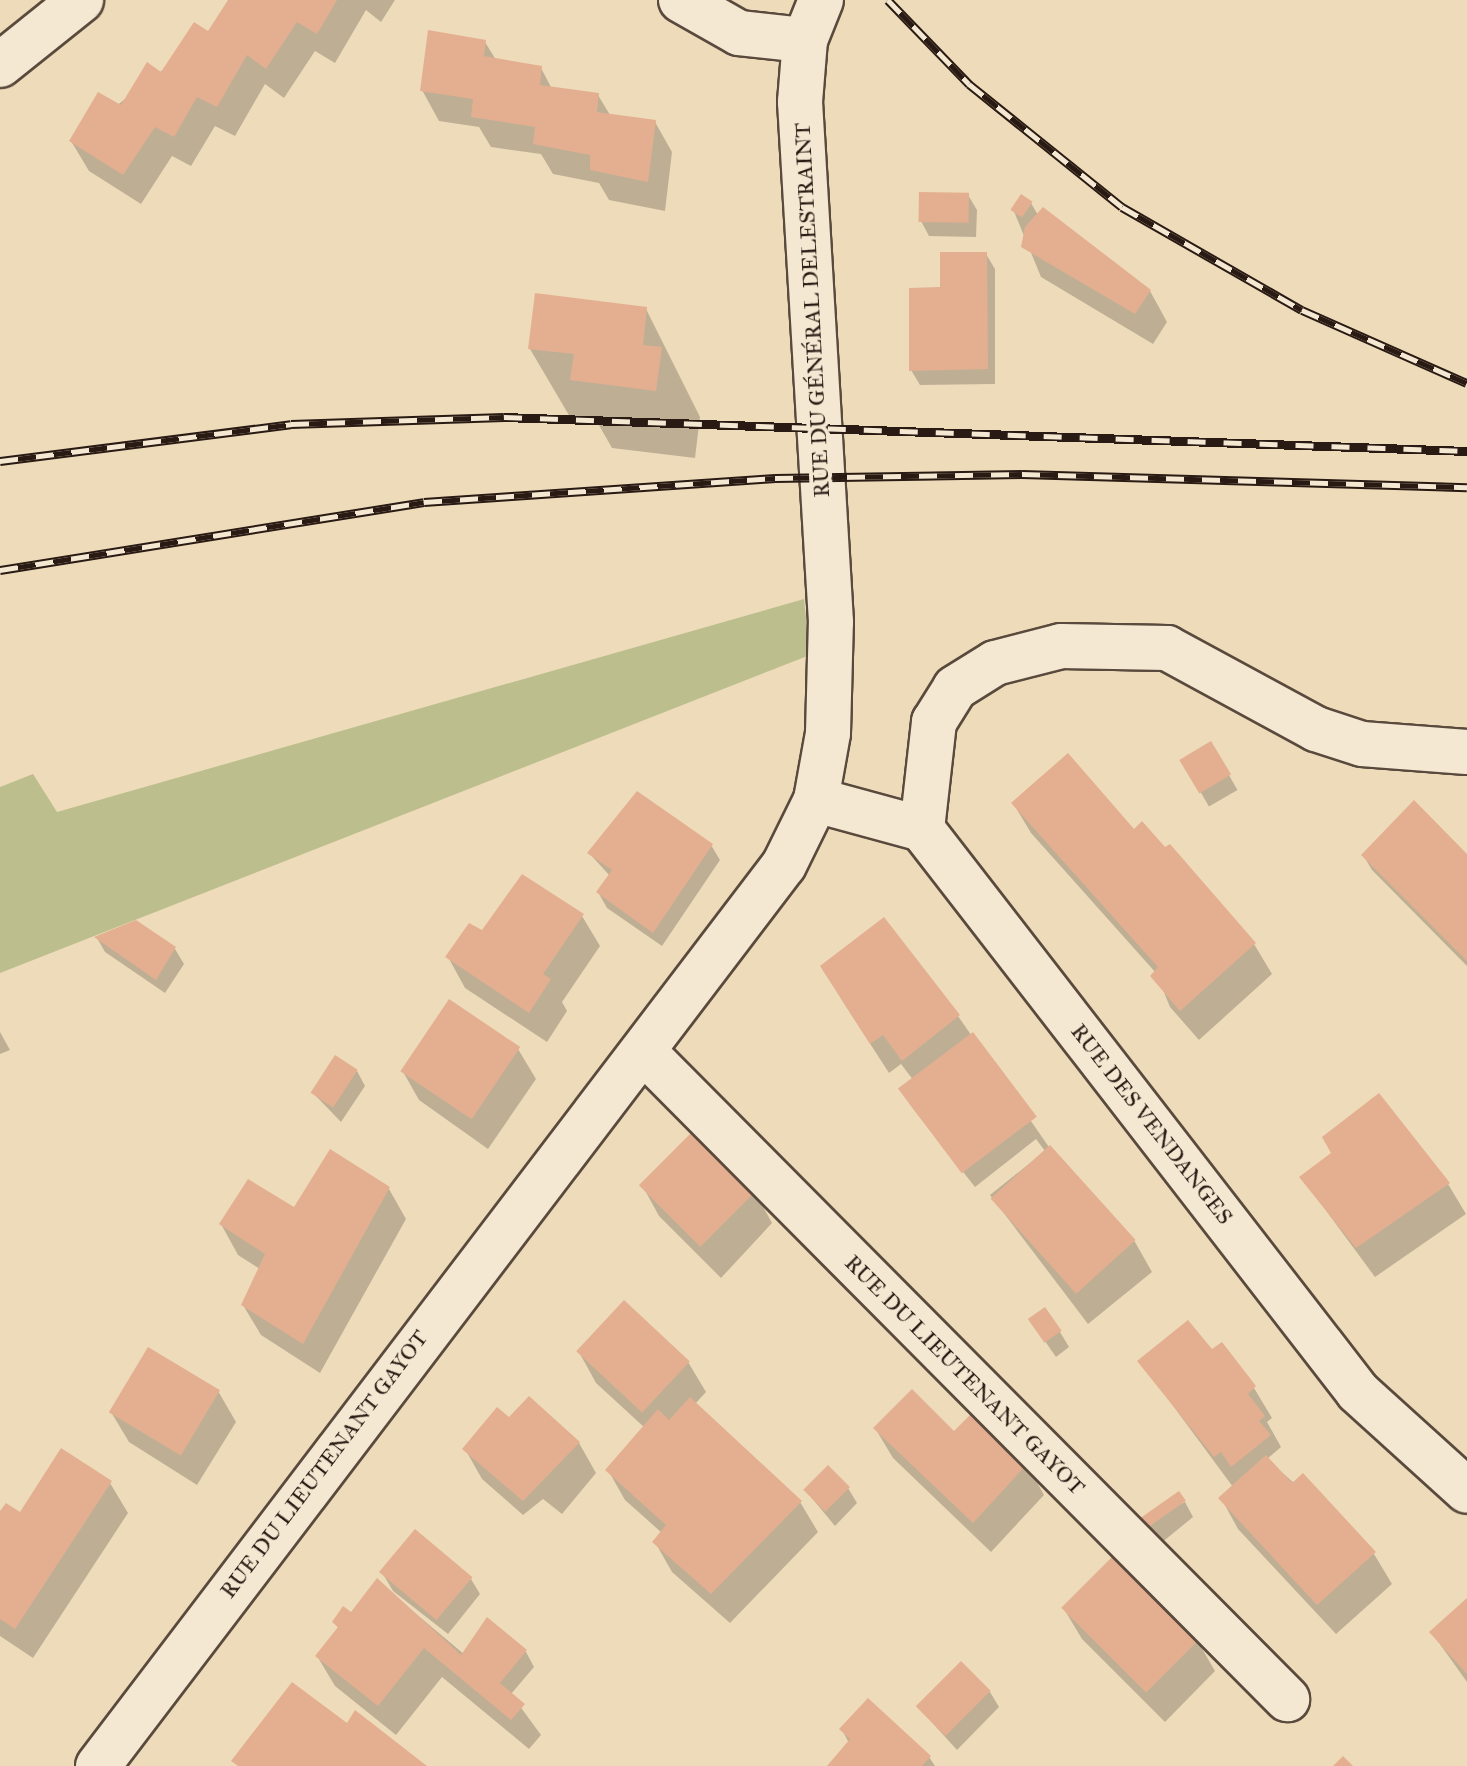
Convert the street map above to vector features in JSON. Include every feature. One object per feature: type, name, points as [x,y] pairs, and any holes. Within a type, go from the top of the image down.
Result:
[{"type":"street","points":[[0,65],[81,0]]},
{"type":"street","points":[[681,0],[739,33],[805,40]]},
{"type":"street","name":"RUE DU GÉNÉRAL DELESTRAINT","points":[[821,0],[805,40],[800,102],[831,622]]},
{"type":"street","name":"RUE DU LIEUTENANT GAYOT","points":[[98,1766],[784,865],[816,800],[828,733],[831,622]]},
{"type":"street","points":[[816,800],[922,829],[934,722],[955,688],[995,663],[1061,646],[1167,648],[1316,729],[1362,744],[1467,752]]},
{"type":"street","name":"RUE DES VENDANGES","points":[[922,829],[1358,1392],[1467,1491]]},
{"type":"street","name":"RUE DU LIEUTENANT GAYOT","points":[[643,1051],[1287,1699]]},
{"type":"green space","points":[[804,599],[810,655],[0,973],[0,787],[33,774],[57,812]]},
{"type":"building","points":[[228,0],[337,0],[317,34],[297,22],[266,69],[247,55],[217,107],[197,97],[174,137],[155,127],[123,175],[69,141],[98,92],[121,105],[147,62],[161,72],[194,22],[208,31]]},
{"type":"building","points":[[428,30],[486,40],[484,56],[542,66],[540,85],[599,93],[597,112],[656,120],[648,182],[590,170],[590,155],[533,144],[535,127],[471,117],[473,99],[420,91]]},
{"type":"building","points":[[919,192],[969,193],[968,223],[918,222]]},
{"type":"building","points":[[1021,194],[1033,202],[1022,218],[1010,210]]},
{"type":"building","points":[[1043,207],[1151,290],[1135,314],[1021,247],[1025,227]]},
{"type":"building","points":[[940,252],[987,252],[988,369],[909,371],[909,288],[940,287]]},
{"type":"building","points":[[535,293],[647,307],[643,345],[662,347],[656,391],[570,380],[574,354],[528,349]]},
{"type":"building","points":[[1211,741],[1231,774],[1199,793],[1179,760]]},
{"type":"building","points":[[1068,753],[1134,829],[1142,821],[1165,847],[1170,844],[1256,943],[1180,1011],[1150,976],[1158,967],[1011,803]]},
{"type":"building","points":[[637,791],[713,844],[653,933],[596,892],[612,870],[587,853]]},
{"type":"building","points":[[1414,800],[1467,854],[1467,961],[1361,855]]},
{"type":"building","points":[[522,874],[584,914],[543,974],[551,979],[529,1013],[445,957],[469,923],[482,930]]},
{"type":"building","points":[[884,917],[960,1015],[902,1061],[883,1035],[870,1044],[820,966]]},
{"type":"building","points":[[136,920],[176,947],[156,980],[94,937]]},
{"type":"building","points":[[449,999],[520,1047],[472,1119],[400,1071]]},
{"type":"building","points":[[973,1032],[1037,1117],[962,1173],[898,1089]]},
{"type":"building","points":[[335,1055],[358,1070],[333,1107],[310,1093]]},
{"type":"building","points":[[1379,1093],[1450,1183],[1356,1248],[1299,1177],[1331,1153],[1322,1137]]},
{"type":"building","points":[[694,1130],[756,1192],[700,1247],[639,1185]]},
{"type":"building","points":[[1050,1145],[1136,1240],[1076,1294],[991,1199]]},
{"type":"building","points":[[330,1149],[390,1187],[303,1344],[241,1305],[265,1254],[219,1224],[248,1179],[294,1207]]},
{"type":"building","points":[[624,1300],[690,1361],[642,1413],[576,1351]]},
{"type":"building","points":[[1045,1307],[1062,1331],[1044,1343],[1028,1319]]},
{"type":"building","points":[[1188,1320],[1212,1349],[1222,1342],[1256,1386],[1248,1394],[1265,1416],[1259,1421],[1271,1435],[1231,1467],[1221,1452],[1214,1457],[1137,1361]]},
{"type":"building","points":[[148,1347],[220,1390],[181,1455],[109,1412]]},
{"type":"building","points":[[912,1389],[954,1431],[975,1410],[1028,1463],[973,1523],[873,1428]]},
{"type":"building","points":[[529,1396],[580,1442],[523,1501],[462,1449],[497,1407],[509,1417]]},
{"type":"building","points":[[690,1397],[802,1501],[711,1594],[652,1542],[666,1525],[605,1470],[658,1409],[669,1420]]},
{"type":"building","points":[[61,1448],[112,1481],[15,1629],[0,1619],[0,1511],[6,1503],[20,1512]]},
{"type":"building","points":[[1266,1455],[1292,1483],[1303,1473],[1376,1552],[1317,1605],[1218,1498]]},
{"type":"building","points":[[828,1465],[850,1487],[825,1512],[803,1490]]},
{"type":"building","points":[[1179,1491],[1186,1501],[1147,1528],[1140,1519]]},
{"type":"building","points":[[415,1529],[472,1577],[436,1620],[379,1572]]},
{"type":"building","points":[[1115,1554],[1200,1639],[1146,1693],[1061,1608]]},
{"type":"building","points":[[377,1578],[461,1655],[487,1617],[527,1650],[500,1683],[525,1704],[511,1720],[424,1648],[378,1706],[315,1656],[338,1627],[332,1622],[343,1606],[351,1612]]},
{"type":"building","points":[[1467,1598],[1467,1674],[1429,1632]]},
{"type":"building","points":[[961,1661],[991,1691],[945,1736],[916,1706]]},
{"type":"building","points":[[292,1682],[347,1723],[355,1710],[427,1766],[238,1766],[231,1761]]},
{"type":"building","points":[[868,1698],[931,1756],[922,1766],[827,1766],[850,1739],[839,1729]]},
{"type":"building","points":[[1343,1756],[1353,1766],[1333,1766]]},
{"type":"railway","points":[[888,0],[969,84],[1122,207],[1302,310],[1467,383]]},
{"type":"railway","points":[[0,461],[291,424],[504,417],[1467,451]]},
{"type":"railway","points":[[0,570],[424,502],[775,478],[1022,474],[1467,487]]}]
